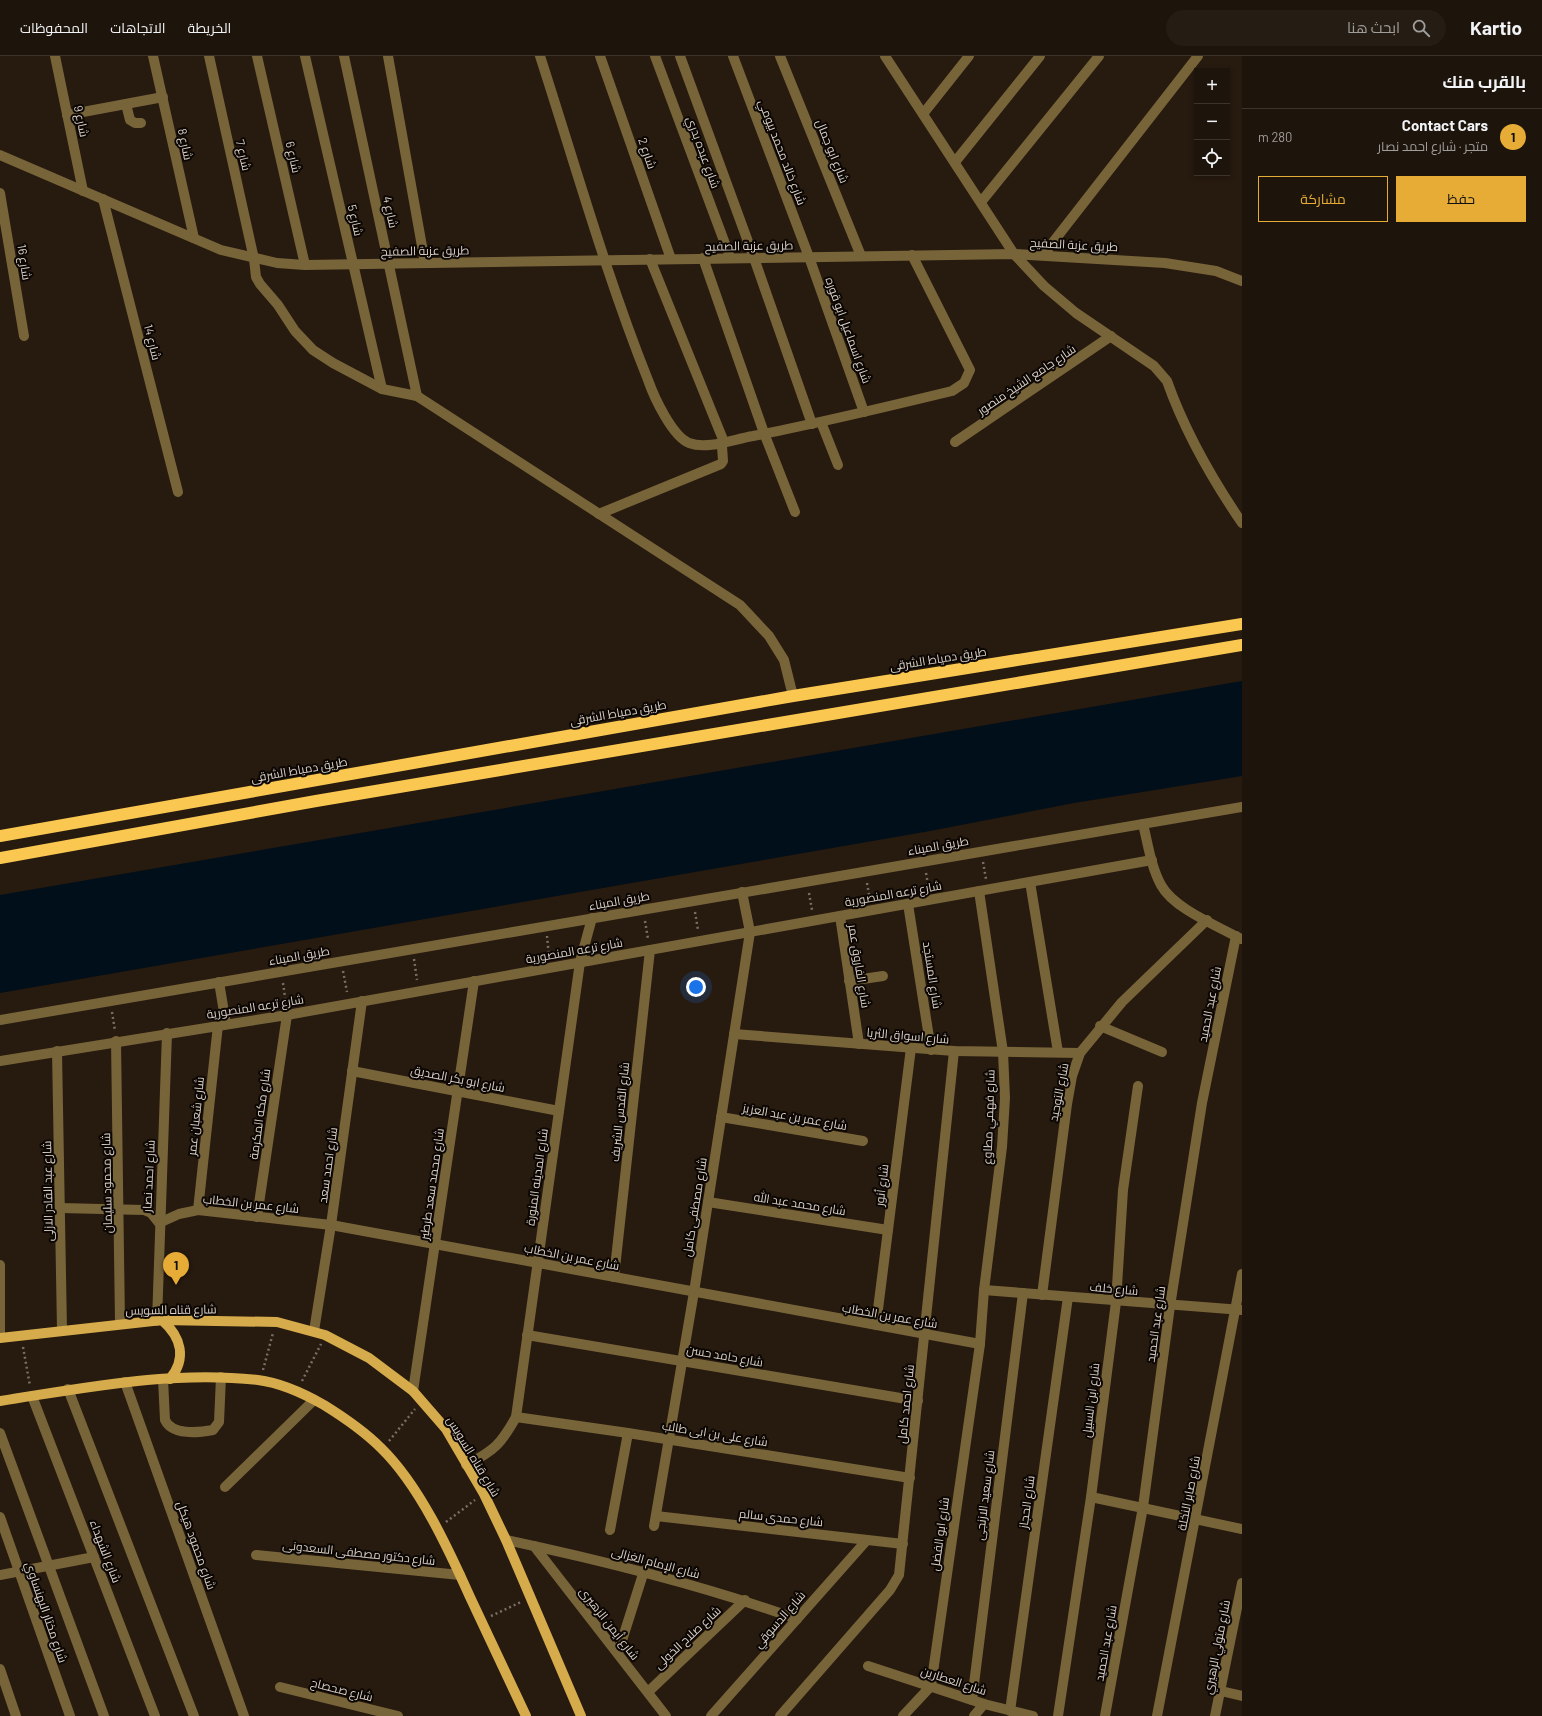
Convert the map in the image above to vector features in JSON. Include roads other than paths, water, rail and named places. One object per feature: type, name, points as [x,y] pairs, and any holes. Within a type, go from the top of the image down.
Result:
[{"type":"highway","name":"طريق دمياط الشرقى","points":[[0,836],[793,696],[1242,624]]},
{"type":"highway","points":[[0,858],[316,801],[1242,645]]},
{"type":"highway","points":[[312,780],[316,801]]},
{"type":"main road","name":"شارع قناه السويس","points":[[0,1338],[120,1323],[159,1320],[277,1322],[325,1335],[369,1358],[414,1391],[446,1429],[484,1494],[506,1540],[581,1716]]},
{"type":"main road","points":[[159,1320],[171,1328],[177,1337],[180,1348],[180,1359],[177,1370],[167,1379]]},
{"type":"main road","points":[[0,1401],[68,1389],[125,1382],[221,1377],[260,1380],[297,1390],[354,1423],[382,1449],[400,1471],[437,1529],[526,1716]]},
{"type":"street","name":"شارع 9","points":[[55,56],[83,191]]},
{"type":"street","name":"شارع 8","points":[[154,56],[194,238]]},
{"type":"street","name":"شارع 7","points":[[209,56],[254,259],[256,277],[260,284],[278,305],[295,331],[314,350],[333,363],[382,389],[417,396]]},
{"type":"street","name":"شارع 6","points":[[257,56],[305,265]]},
{"type":"street","name":"شارع 5","points":[[305,56],[382,389]]},
{"type":"street","name":"شارع 4","points":[[344,56],[417,396]]},
{"type":"street","points":[[388,56],[426,263]]},
{"type":"street","points":[[540,56],[605,260],[648,382],[670,424],[679,436],[689,442],[704,445],[817,423],[952,391],[964,383],[970,370],[912,255]]},
{"type":"street","name":"شارع 2","points":[[600,56],[672,259]]},
{"type":"street","name":"شارع عبده بدري","points":[[655,56],[730,257]]},
{"type":"street","points":[[680,56],[754,258],[817,423],[838,466]]},
{"type":"street","name":"شارع خالد محمد بيومي","points":[[733,56],[809,257]]},
{"type":"street","name":"شارع ابو جمال","points":[[780,56],[861,256]]},
{"type":"street","points":[[885,56],[1014,254],[1044,286],[1076,313],[1161,373],[1198,451],[1221,493],[1242,523]]},
{"type":"street","points":[[923,114],[968,56]]},
{"type":"street","points":[[955,162],[1040,56]]},
{"type":"street","points":[[981,202],[1099,56]]},
{"type":"street","points":[[1043,255],[1198,56]]},
{"type":"street","points":[[67,115],[163,97]]},
{"type":"street","points":[[126,104],[130,120],[135,123],[141,123]]},
{"type":"street","name":"طريق عزبة الصفيح","points":[[0,155],[221,250],[254,259],[277,263],[305,265],[389,264],[730,257],[754,258],[1014,254],[1165,263],[1216,271],[1242,281]]},
{"type":"street","name":"شارع 16","points":[[0,193],[24,336]]},
{"type":"street","name":"شارع 14","points":[[103,199],[178,492]]},
{"type":"street","name":"شارع اسماعيل ابو قوره","points":[[809,257],[864,412]]},
{"type":"street","points":[[703,258],[764,434],[795,512]]},
{"type":"street","points":[[599,514],[721,464],[723,461],[722,446],[724,442],[650,259]]},
{"type":"street","name":"شارع جامع الشيخ منصور","points":[[955,442],[1110,336]]},
{"type":"street","points":[[417,396],[740,605],[769,636],[784,660],[793,696]]},
{"type":"street","name":"طريق الميناء","points":[[0,1020],[807,880],[1242,807]]},
{"type":"street","points":[[1143,824],[1152,860],[1161,886],[1172,900],[1239,938]]},
{"type":"street","name":"شارع ترعه المنصورية","points":[[0,1061],[116,1041],[287,1015],[1152,860]]},
{"type":"street","points":[[1030,882],[1058,1052]]},
{"type":"street","name":"شارع فهمي مطاوع","points":[[980,1344],[984,1290],[1002,1147],[1005,1098],[1003,1052],[983,890]]},
{"type":"street","name":"شارع مصطفى كامل","points":[[655,1521],[694,1292],[750,932],[742,892]]},
{"type":"street","name":"شارع المستجد","points":[[908,904],[932,1050]]},
{"type":"street","name":"شارع الفاروق عمر","points":[[840,916],[859,1044]]},
{"type":"street","name":"شارع المدينه المنورة","points":[[466,1465],[487,1454],[505,1438],[516,1416],[580,962],[592,918]]},
{"type":"street","name":"شارع التوحيد","points":[[1042,1295],[1067,1104],[1072,1076],[1080,1052],[1100,1026],[1122,1002],[1206,920]]},
{"type":"street","name":"شارع عبد الحميد","points":[[1105,1716],[1143,1507],[1170,1306],[1202,1103],[1239,938]]},
{"type":"street","name":"شارع القدس الشريف","points":[[614,1277],[650,950]]},
{"type":"street","points":[[850,981],[883,976]]},
{"type":"street","name":"شارع محمد سعد طرطير","points":[[414,1391],[474,981]]},
{"type":"street","name":"شارع شعبان عمر","points":[[198,1210],[222,1025],[219,982]]},
{"type":"street","name":"شارع احمد سعد","points":[[314,1331],[331,1225],[362,1001]]},
{"type":"street","name":"شارع مكه المكرمة","points":[[257,1217],[287,1015]]},
{"type":"street","points":[[1100,1026],[1162,1052]]},
{"type":"street","name":"شارع احمد نصار","points":[[159,1320],[159,1223],[167,1033]]},
{"type":"street","name":"شارع اسواق الثريا","points":[[734,1034],[932,1050],[1080,1052]]},
{"type":"street","name":"شارع محمود سليمان","points":[[116,1041],[120,1209],[120,1323]]},
{"type":"street","name":"شارع أنور","points":[[876,1325],[911,1048]]},
{"type":"street","name":"شارع عبد القادر الازلى","points":[[57,1051],[62,1330]]},
{"type":"street","name":"شارع احمد كامل","points":[[780,1716],[890,1590],[899,1575],[954,1051]]},
{"type":"street","name":"شارع ابو بكر الصديق","points":[[352,1071],[559,1111]]},
{"type":"street","name":"شارع ابن السبيل","points":[[1058,1716],[1092,1497],[1116,1302],[1123,1190],[1138,1086]]},
{"type":"street","name":"شارع عمر بن عبد العزيز","points":[[721,1116],[863,1141]]},
{"type":"street","name":"شارع محمد عبد الله","points":[[708,1202],[888,1230]]},
{"type":"street","points":[[60,1208],[144,1210],[151,1213],[159,1223]]},
{"type":"street","name":"شارع عمر بن الخطاب","points":[[159,1223],[179,1214],[198,1210],[331,1225],[980,1344]]},
{"type":"street","points":[[0,1265],[0,1338]]},
{"type":"street","name":"شارع صابر النخلة","points":[[1157,1716],[1239,1310],[1242,1274]]},
{"type":"street","name":"شارع خلف","points":[[984,1290],[1116,1302],[1239,1310]]},
{"type":"street","name":"شارع سعيد الازنجى","points":[[972,1700],[1023,1293]]},
{"type":"street","name":"شارع الحجاز","points":[[1010,1711],[1068,1297]]},
{"type":"street","name":"شارع حامد حسن","points":[[527,1335],[918,1401]]},
{"type":"street","name":"شارع ابو الفضل","points":[[931,1686],[980,1344]]},
{"type":"street","points":[[167,1379],[165,1420],[167,1425],[177,1431],[207,1431],[217,1427],[219,1422],[221,1377]]},
{"type":"street","name":"شارع محمود هيكل","points":[[125,1382],[244,1716]]},
{"type":"street","points":[[68,1389],[194,1716]]},
{"type":"street","name":"شارع الشهداء","points":[[32,1396],[155,1716]]},
{"type":"street","points":[[225,1487],[314,1400]]},
{"type":"street","name":"شارع على بن ابى طالب","points":[[516,1416],[628,1432],[910,1478]]},
{"type":"street","points":[[610,1530],[628,1432]]},
{"type":"street","points":[[0,1433],[104,1716]]},
{"type":"street","points":[[1092,1497],[1242,1529]]},
{"type":"street","name":"شارع مختار البهنساوي","points":[[0,1517],[70,1716]]},
{"type":"street","name":"شارع حمدى سالم","points":[[655,1521],[903,1544]]},
{"type":"street","name":"شارع الإمام الغزالى","points":[[506,1540],[644,1571],[745,1600],[797,1619]]},
{"type":"street","name":"شارع الدسوقي","points":[[711,1716],[867,1540]]},
{"type":"street","name":"شارع أيمن الزهيرى","points":[[534,1546],[666,1716]]},
{"type":"street","name":"شارع دكتور مصطفى السعدونى","points":[[256,1555],[460,1575]]},
{"type":"street","points":[[0,1575],[94,1557]]},
{"type":"street","points":[[618,1653],[644,1571]]},
{"type":"street","name":"شارع متولي الزهيري","points":[[1216,1716],[1239,1612],[1242,1583]]},
{"type":"street","name":"شارع صلاح الخولى","points":[[648,1692],[745,1600]]},
{"type":"street","name":"شارع العطارين","points":[[868,1666],[984,1704],[1028,1715]]},
{"type":"street","points":[[0,1669],[16,1716]]},
{"type":"street","points":[[903,1716],[931,1686]]},
{"type":"street","name":"شارع صحصاح","points":[[280,1687],[398,1716]]},
{"type":"street","points":[[1221,1691],[1242,1696]]},
{"type":"street","points":[[974,1716],[984,1704]]},
{"type":"place","name":"Contact Cars","points":[[176,1285]]}]
